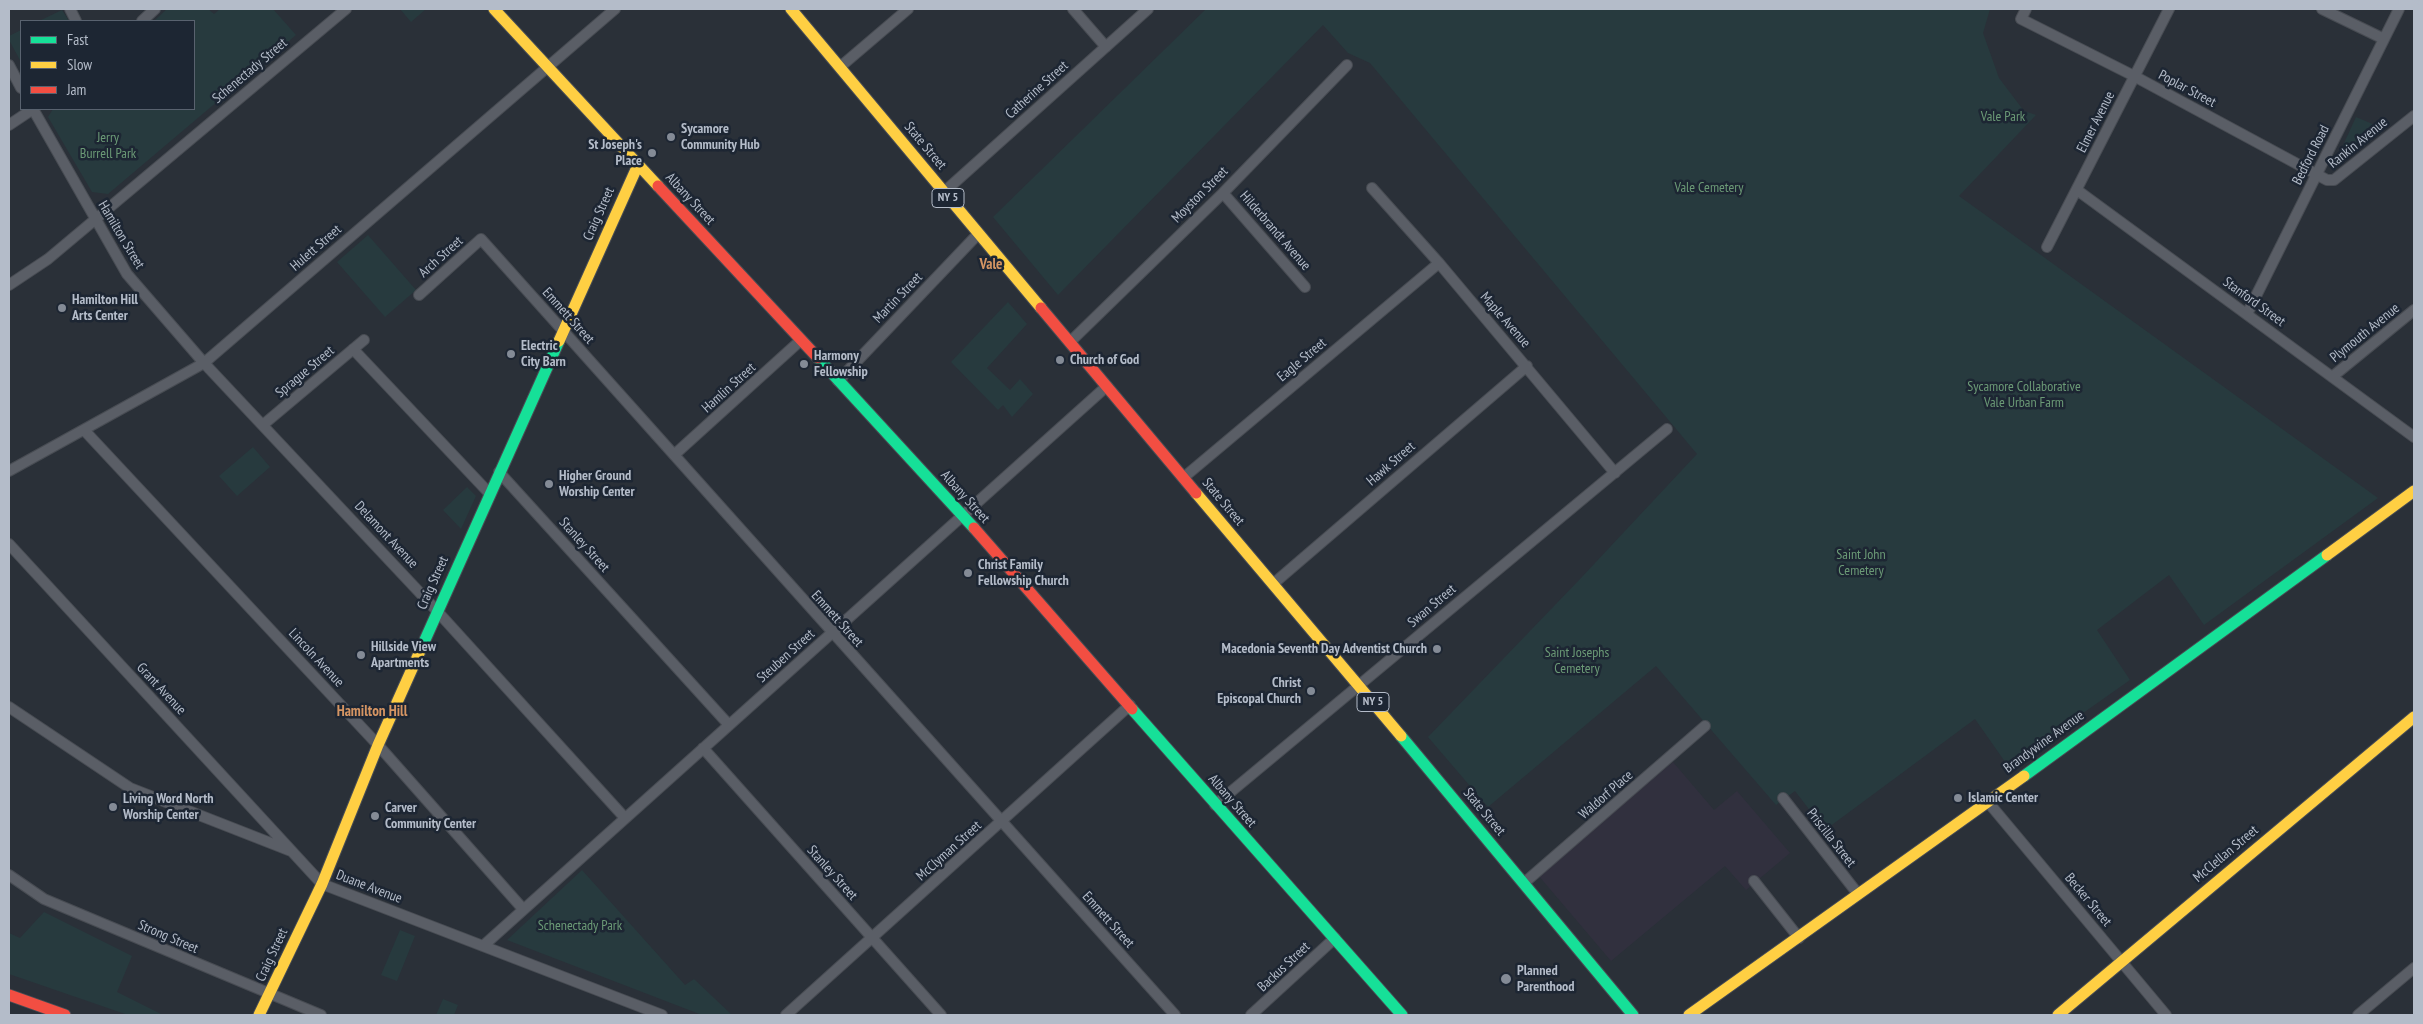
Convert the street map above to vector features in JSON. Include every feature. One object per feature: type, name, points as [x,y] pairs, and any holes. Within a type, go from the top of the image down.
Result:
[{"type":"main road","name":"Albany Street","points":[[494,9],[962,514],[1215,805],[1402,1015]]},
{"type":"main road","name":"State Street","points":[[791,9],[978,234],[1358,684],[1633,1015]]},
{"type":"main road","name":"Craig Street","points":[[260,1015],[322,884],[378,745],[489,493],[638,165]]},
{"type":"main road","name":"Brandywine Avenue","points":[[1690,1015],[1988,802],[2414,491]]},
{"type":"main road","name":"McClellan Street","points":[[2058,1015],[2414,717]]},
{"type":"main road","points":[[9,995],[65,1015]]},
{"type":"street","points":[[143,20],[155,9]]},
{"type":"street","name":"Schenectady Street","points":[[9,285],[48,259],[346,9]]},
{"type":"street","name":"Hulett Street","points":[[9,471],[204,363],[615,9]]},
{"type":"street","points":[[840,67],[908,9]]},
{"type":"street","points":[[1073,9],[1106,47]]},
{"type":"street","name":"Catherine Street","points":[[944,192],[1148,9]]},
{"type":"street","name":"Poplar Street","points":[[2026,9],[2021,19],[2134,76],[2317,175]]},
{"type":"street","name":"Elmer Avenue","points":[[2047,247],[2169,9]]},
{"type":"street","points":[[2322,9],[2384,39]]},
{"type":"street","name":"Bedford Road","points":[[2247,314],[2399,9]]},
{"type":"street","name":"Moyston Street","points":[[1070,342],[1223,193],[1347,65]]},
{"type":"street","points":[[9,66],[20,86]]},
{"type":"street","points":[[9,125],[32,110]]},
{"type":"street","name":"Hamilton Street","points":[[34,110],[127,274],[204,363]]},
{"type":"street","name":"Rankin Avenue","points":[[2317,175],[2334,180],[2414,116]]},
{"type":"street","name":"Maple Avenue","points":[[1372,188],[1527,366],[1615,473]]},
{"type":"street","name":"Stanford Street","points":[[2077,190],[2414,437]]},
{"type":"street","name":"Hilderbrandt Avenue","points":[[1223,193],[1305,287]]},
{"type":"street","name":"Martin Street","points":[[838,380],[978,234]]},
{"type":"street","name":"Emmett Street","points":[[481,239],[1001,823],[1175,1015]]},
{"type":"street","name":"Arch Street","points":[[419,295],[481,239]]},
{"type":"street","name":"Eagle Street","points":[[1183,478],[1439,263]]},
{"type":"street","name":"Plymouth Avenue","points":[[2332,377],[2414,310]]},
{"type":"street","name":"Sprague Street","points":[[264,424],[364,340]]},
{"type":"street","name":"Hamlin Street","points":[[674,456],[801,340]]},
{"type":"street","points":[[353,349],[489,493]]},
{"type":"street","name":"Delamont Avenue","points":[[204,363],[264,424],[625,818]]},
{"type":"street","name":"Hawk Street","points":[[1273,584],[1527,366]]},
{"type":"street","name":"Steuben Street","points":[[482,946],[953,526],[962,514],[1107,386]]},
{"type":"street","name":"Lincoln Avenue","points":[[84,430],[378,745],[523,909]]},
{"type":"street","name":"Swan Street","points":[[1215,805],[1358,684],[1668,430]]},
{"type":"street","name":"Stanley Street","points":[[500,472],[729,725]]},
{"type":"street","name":"Grant Avenue","points":[[9,544],[294,852]]},
{"type":"street","name":"McClyman Street","points":[[786,1015],[1130,705]]},
{"type":"street","name":"Duane Avenue","points":[[9,707],[130,788],[294,852],[322,884],[662,1015]]},
{"type":"street","name":"Waldorf Place","points":[[1524,883],[1705,726]]},
{"type":"street","name":"Stanley Street","points":[[703,748],[942,1015]]},
{"type":"street","name":"Priscilla Street","points":[[1783,798],[1858,894]]},
{"type":"street","name":"Becker Street","points":[[1988,802],[2166,1015]]},
{"type":"street","name":"Strong Street","points":[[9,876],[44,899],[321,1015]]},
{"type":"street","points":[[1754,881],[1799,938]]},
{"type":"street","name":"Backus Street","points":[[1251,1015],[1335,938]]},
{"type":"street","points":[[2358,1015],[2414,968]]},
{"type":"shaded area","points":[[1673,762],[1714,810],[1737,791],[1790,853],[1746,890],[1725,866],[1611,961],[1538,875]]},
{"type":"green space","name":"Jerry Burrell Park","points":[[167,9],[208,9],[214,14],[220,9],[273,9],[296,35],[108,194],[92,192],[48,117],[52,110],[195,110],[195,20],[155,20]]},
{"type":"green space","points":[[400,9],[426,9],[411,22]]},
{"type":"green space","points":[[1206,9],[1990,9],[1983,33],[1999,78],[2024,111],[2036,115],[1959,196],[2378,498],[2204,625],[2169,575],[2097,630],[2130,680],[2008,766],[1975,719],[1825,830],[1795,791],[1776,805],[1656,666],[1488,807],[1428,737],[1697,454],[1370,63],[1348,53],[1323,25],[1058,295],[993,217]]},
{"type":"green space","points":[[62,10],[68,20],[41,20]]},
{"type":"green space","points":[[20,30],[20,60],[9,40],[9,36]]},
{"type":"green space","points":[[2356,117],[2382,128],[2334,166],[2334,165]]},
{"type":"green space","points":[[368,235],[416,290],[385,317],[337,262]]},
{"type":"green space","points":[[1008,302],[1027,324],[987,368],[1010,390],[1020,379],[1033,394],[1012,417],[1003,405],[998,410],[951,362]]},
{"type":"green space","points":[[253,447],[270,467],[237,496],[219,476]]},
{"type":"green space","points":[[467,487],[476,496],[461,529],[443,510]]},
{"type":"green space","name":"Schenectady Park","points":[[582,870],[685,985],[694,979],[732,1015],[702,1015],[507,940]]},
{"type":"green space","points":[[44,912],[132,956],[117,992],[163,1015],[128,1015],[9,974],[9,933],[20,938]]},
{"type":"green space","points":[[400,930],[415,936],[397,981],[381,975]]},
{"type":"green space","points":[[443,999],[458,1005],[454,1015],[436,1015]]},
{"type":"traffic: fast","points":[[420,651],[559,341]]},
{"type":"traffic: fast","points":[[818,358],[974,528]]},
{"type":"traffic: fast","points":[[2024,776],[2327,555]]},
{"type":"traffic: fast","points":[[1132,709],[1402,1015]]},
{"type":"traffic: fast","points":[[1401,736],[1633,1015]]},
{"type":"traffic: slow","points":[[494,9],[658,186]]},
{"type":"traffic: slow","points":[[791,9],[1041,308]]},
{"type":"traffic: slow","points":[[559,341],[638,165]]},
{"type":"traffic: slow","points":[[2327,555],[2414,491]]},
{"type":"traffic: slow","points":[[1196,493],[1401,736]]},
{"type":"traffic: slow","points":[[259,1015],[322,884],[378,745],[420,651]]},
{"type":"traffic: slow","points":[[2058,1015],[2414,717]]},
{"type":"traffic: slow","points":[[1689,1015],[2024,776]]},
{"type":"traffic: jam","points":[[658,186],[818,358]]},
{"type":"traffic: jam","points":[[1041,308],[1196,493]]},
{"type":"traffic: jam","points":[[974,528],[1132,709]]},
{"type":"traffic: jam","points":[[9,995],[65,1015]]},
{"type":"place","name":"Sycamore Community Hub","points":[[671,137]]},
{"type":"place","name":"St Joseph's Place","points":[[652,153]]},
{"type":"place","name":"Hamilton Hill Arts Center","points":[[62,308]]},
{"type":"place","name":"Electric City Barn","points":[[511,354]]},
{"type":"place","name":"Church of God","points":[[1060,360]]},
{"type":"place","name":"Harmony Fellowship","points":[[804,364]]},
{"type":"place","name":"Higher Ground Worship Center","points":[[549,484]]},
{"type":"place","name":"Christ Family Fellowship Church","points":[[968,573]]},
{"type":"place","name":"Macedonia Seventh Day Adventist Church","points":[[1437,649]]},
{"type":"place","name":"Hillside View Apartments","points":[[361,655]]},
{"type":"place","name":"Christ Episcopal Church","points":[[1311,691]]},
{"type":"place","name":"Islamic Center","points":[[1958,798]]},
{"type":"place","name":"Living Word North Worship Center","points":[[113,807]]},
{"type":"place","name":"Carver Community Center","points":[[375,816]]},
{"type":"place","name":"Planned Parenthood","points":[[1506,979]]},
{"type":"district","name":"Vale","points":[[991,265]]},
{"type":"district","name":"Hamilton Hill","points":[[372,712]]},
{"type":"park label","name":"Vale Park","points":[[2003,117]]},
{"type":"park label","name":"Vale Cemetery","points":[[1709,188]]},
{"type":"park label","name":"Sycamore Collaborative Vale Urban Farm","points":[[2024,396]]},
{"type":"park label","name":"Saint John Cemetery","points":[[1861,564]]},
{"type":"park label","name":"Saint Josephs Cemetery","points":[[1577,662]]}]
